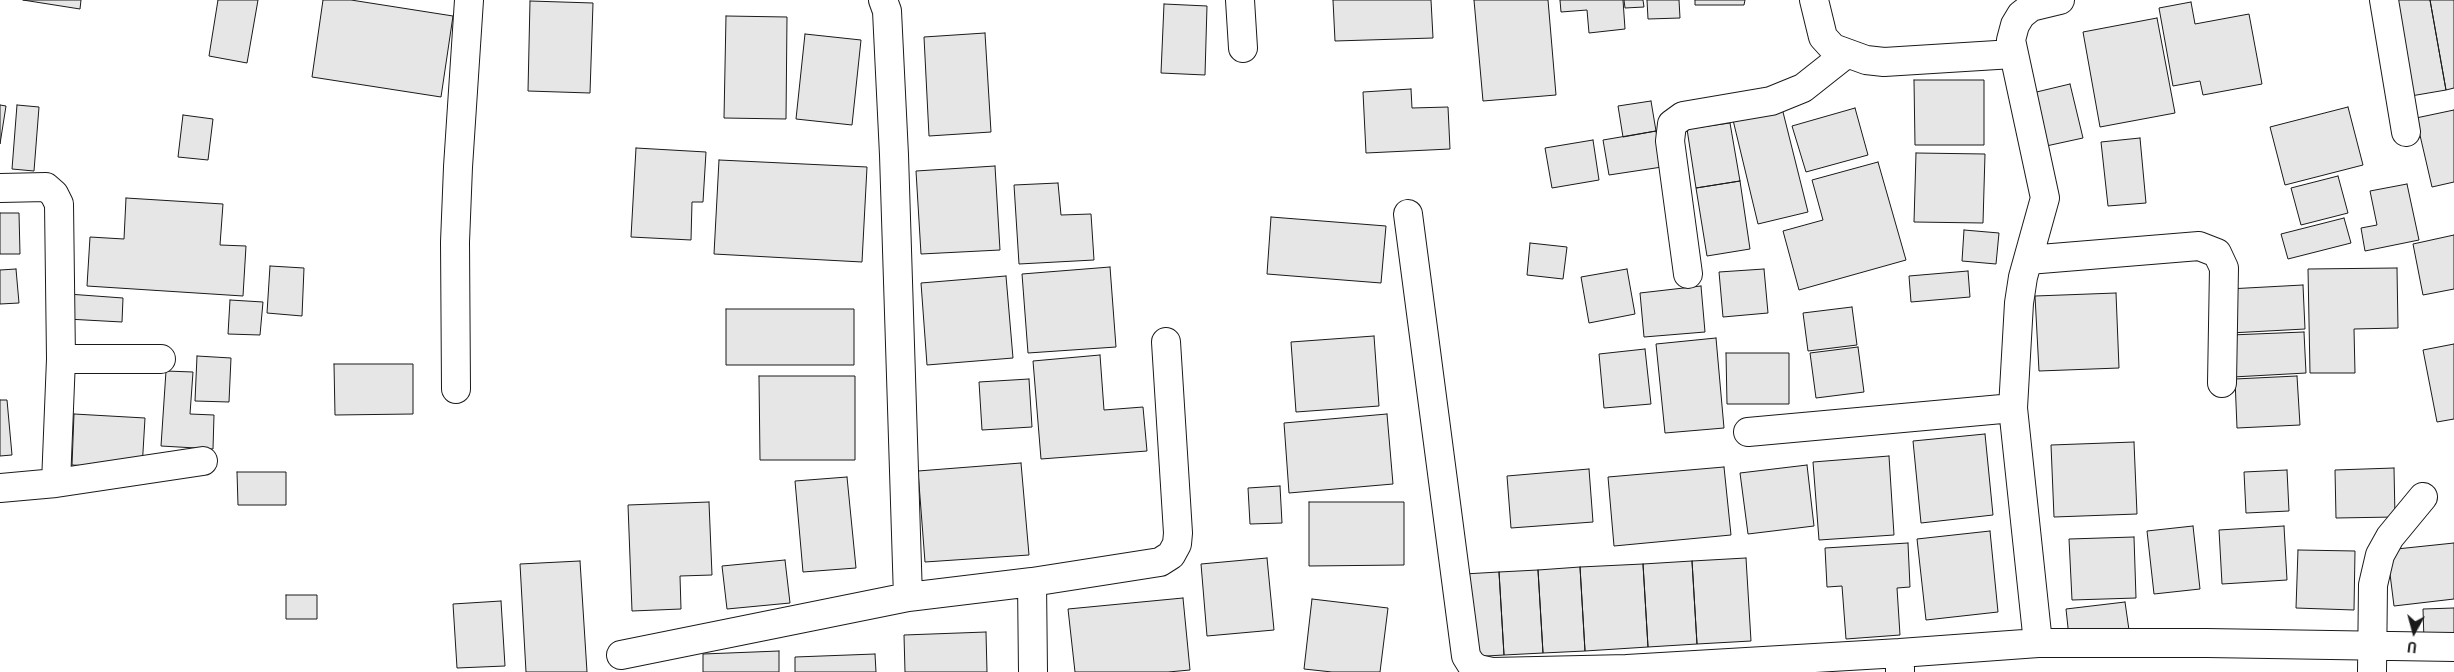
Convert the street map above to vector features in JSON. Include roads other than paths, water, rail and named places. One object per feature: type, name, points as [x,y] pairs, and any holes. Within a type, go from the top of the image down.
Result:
[{"type":"street","points":[[456,389],[457,186],[469,0]]},
{"type":"street","points":[[883,0],[886,11],[894,156],[908,596]]},
{"type":"street","points":[[1240,0],[1244,48]]},
{"type":"street","points":[[1814,0],[1823,36],[1833,48],[1846,54],[1884,62],[2013,54]]},
{"type":"street","points":[[2038,643],[2013,408],[2019,303],[2028,260],[2045,198],[2011,40],[2015,25],[2021,15],[2031,7],[2060,0]]},
{"type":"street","points":[[2384,0],[2406,132]]},
{"type":"street","points":[[1688,274],[1670,140],[1672,124],[1683,116],[1771,101],[1803,88],[1846,54]]},
{"type":"street","points":[[0,188],[46,187],[54,194],[59,204],[62,359],[56,483]]},
{"type":"street","points":[[1408,214],[1466,656],[1471,664],[1478,669],[1492,672],[1627,671],[1900,663],[2038,643],[2208,643],[2372,659],[2454,646]]},
{"type":"street","points":[[2028,260],[2199,246],[2217,252],[2224,268],[2222,383]]},
{"type":"street","points":[[621,655],[908,596],[1032,582],[1160,562],[1171,555],[1177,544],[1178,532],[1166,342]]},
{"type":"street","points":[[62,359],[161,359]]},
{"type":"street","points":[[1748,432],[2013,408]]},
{"type":"street","points":[[0,488],[56,483],[203,461]]},
{"type":"street","points":[[2372,659],[2373,585],[2380,555],[2390,537],[2423,497]]},
{"type":"street","points":[[1032,582],[1033,672]]}]
